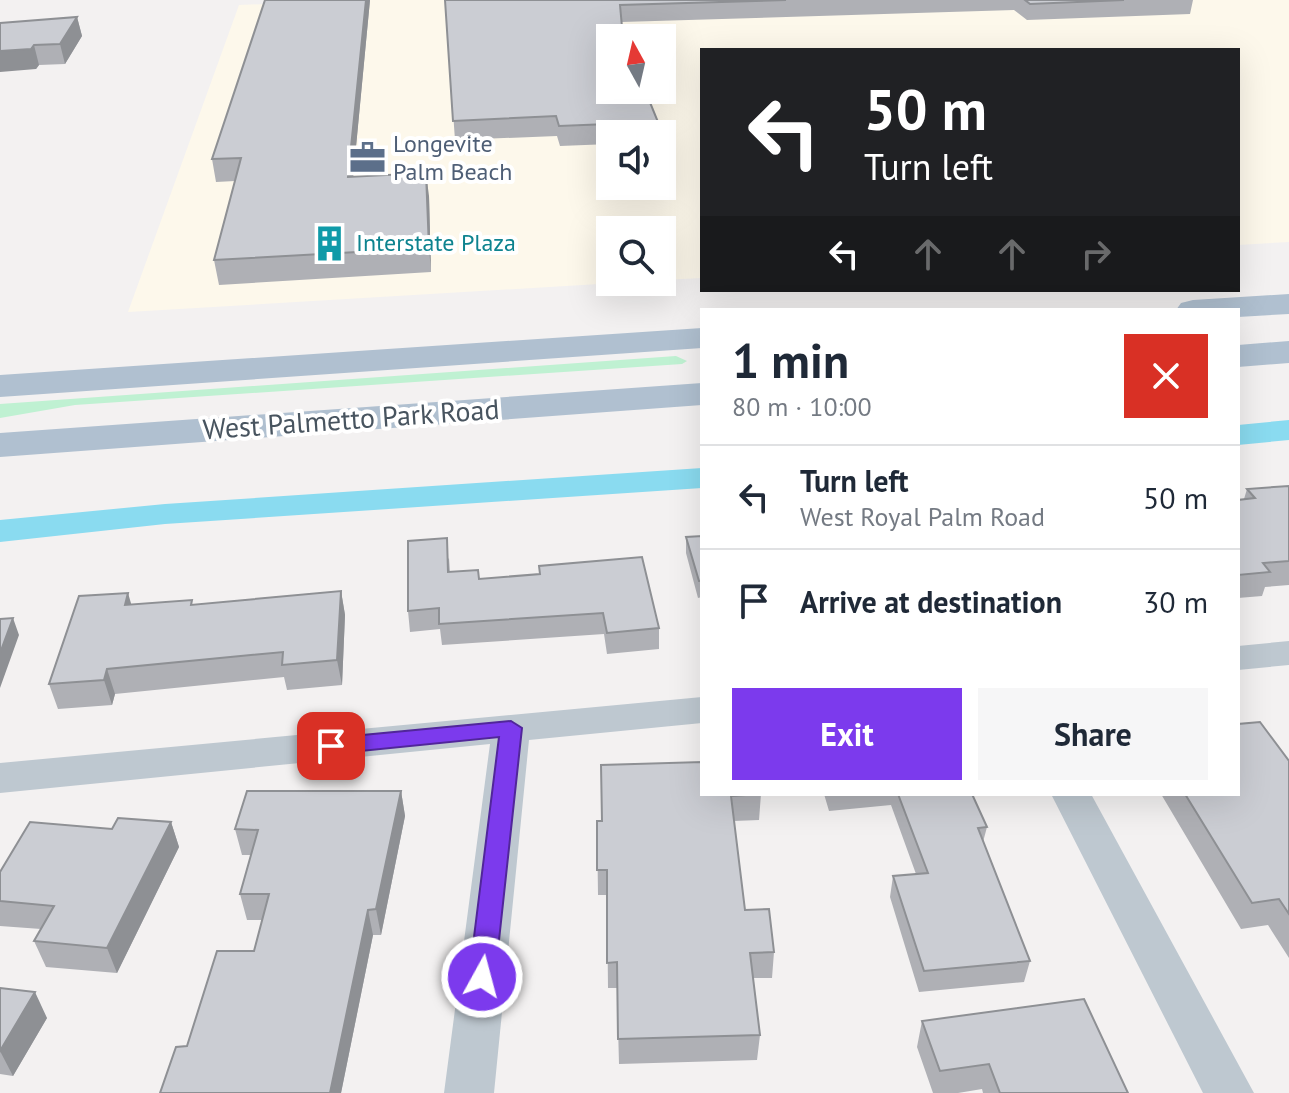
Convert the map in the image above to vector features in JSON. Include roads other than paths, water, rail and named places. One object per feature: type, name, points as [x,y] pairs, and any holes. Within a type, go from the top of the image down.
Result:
[{"type":"main road","points":[[1225,308],[1289,304]]},
{"type":"main road","name":"West Palmetto Park Road","points":[[0,386],[700,338]]},
{"type":"main road","points":[[1240,356],[1289,352]]},
{"type":"main road","name":"West Palmetto Park Road","points":[[0,445],[700,394]]},
{"type":"street","points":[[1240,658],[1289,653]]},
{"type":"street","points":[[0,778],[700,710]]},
{"type":"street","points":[[469,1093],[511,728]]},
{"type":"street","points":[[1072,796],[1229,1093]]},
{"type":"waterway","points":[[1240,435],[1289,430]]},
{"type":"waterway","points":[[0,531],[165,514],[700,478]]},
{"type":"place","name":"Longevite Palm Beach","points":[[367,158]]},
{"type":"place","name":"Interstate Plaza","points":[[330,243]]}]
